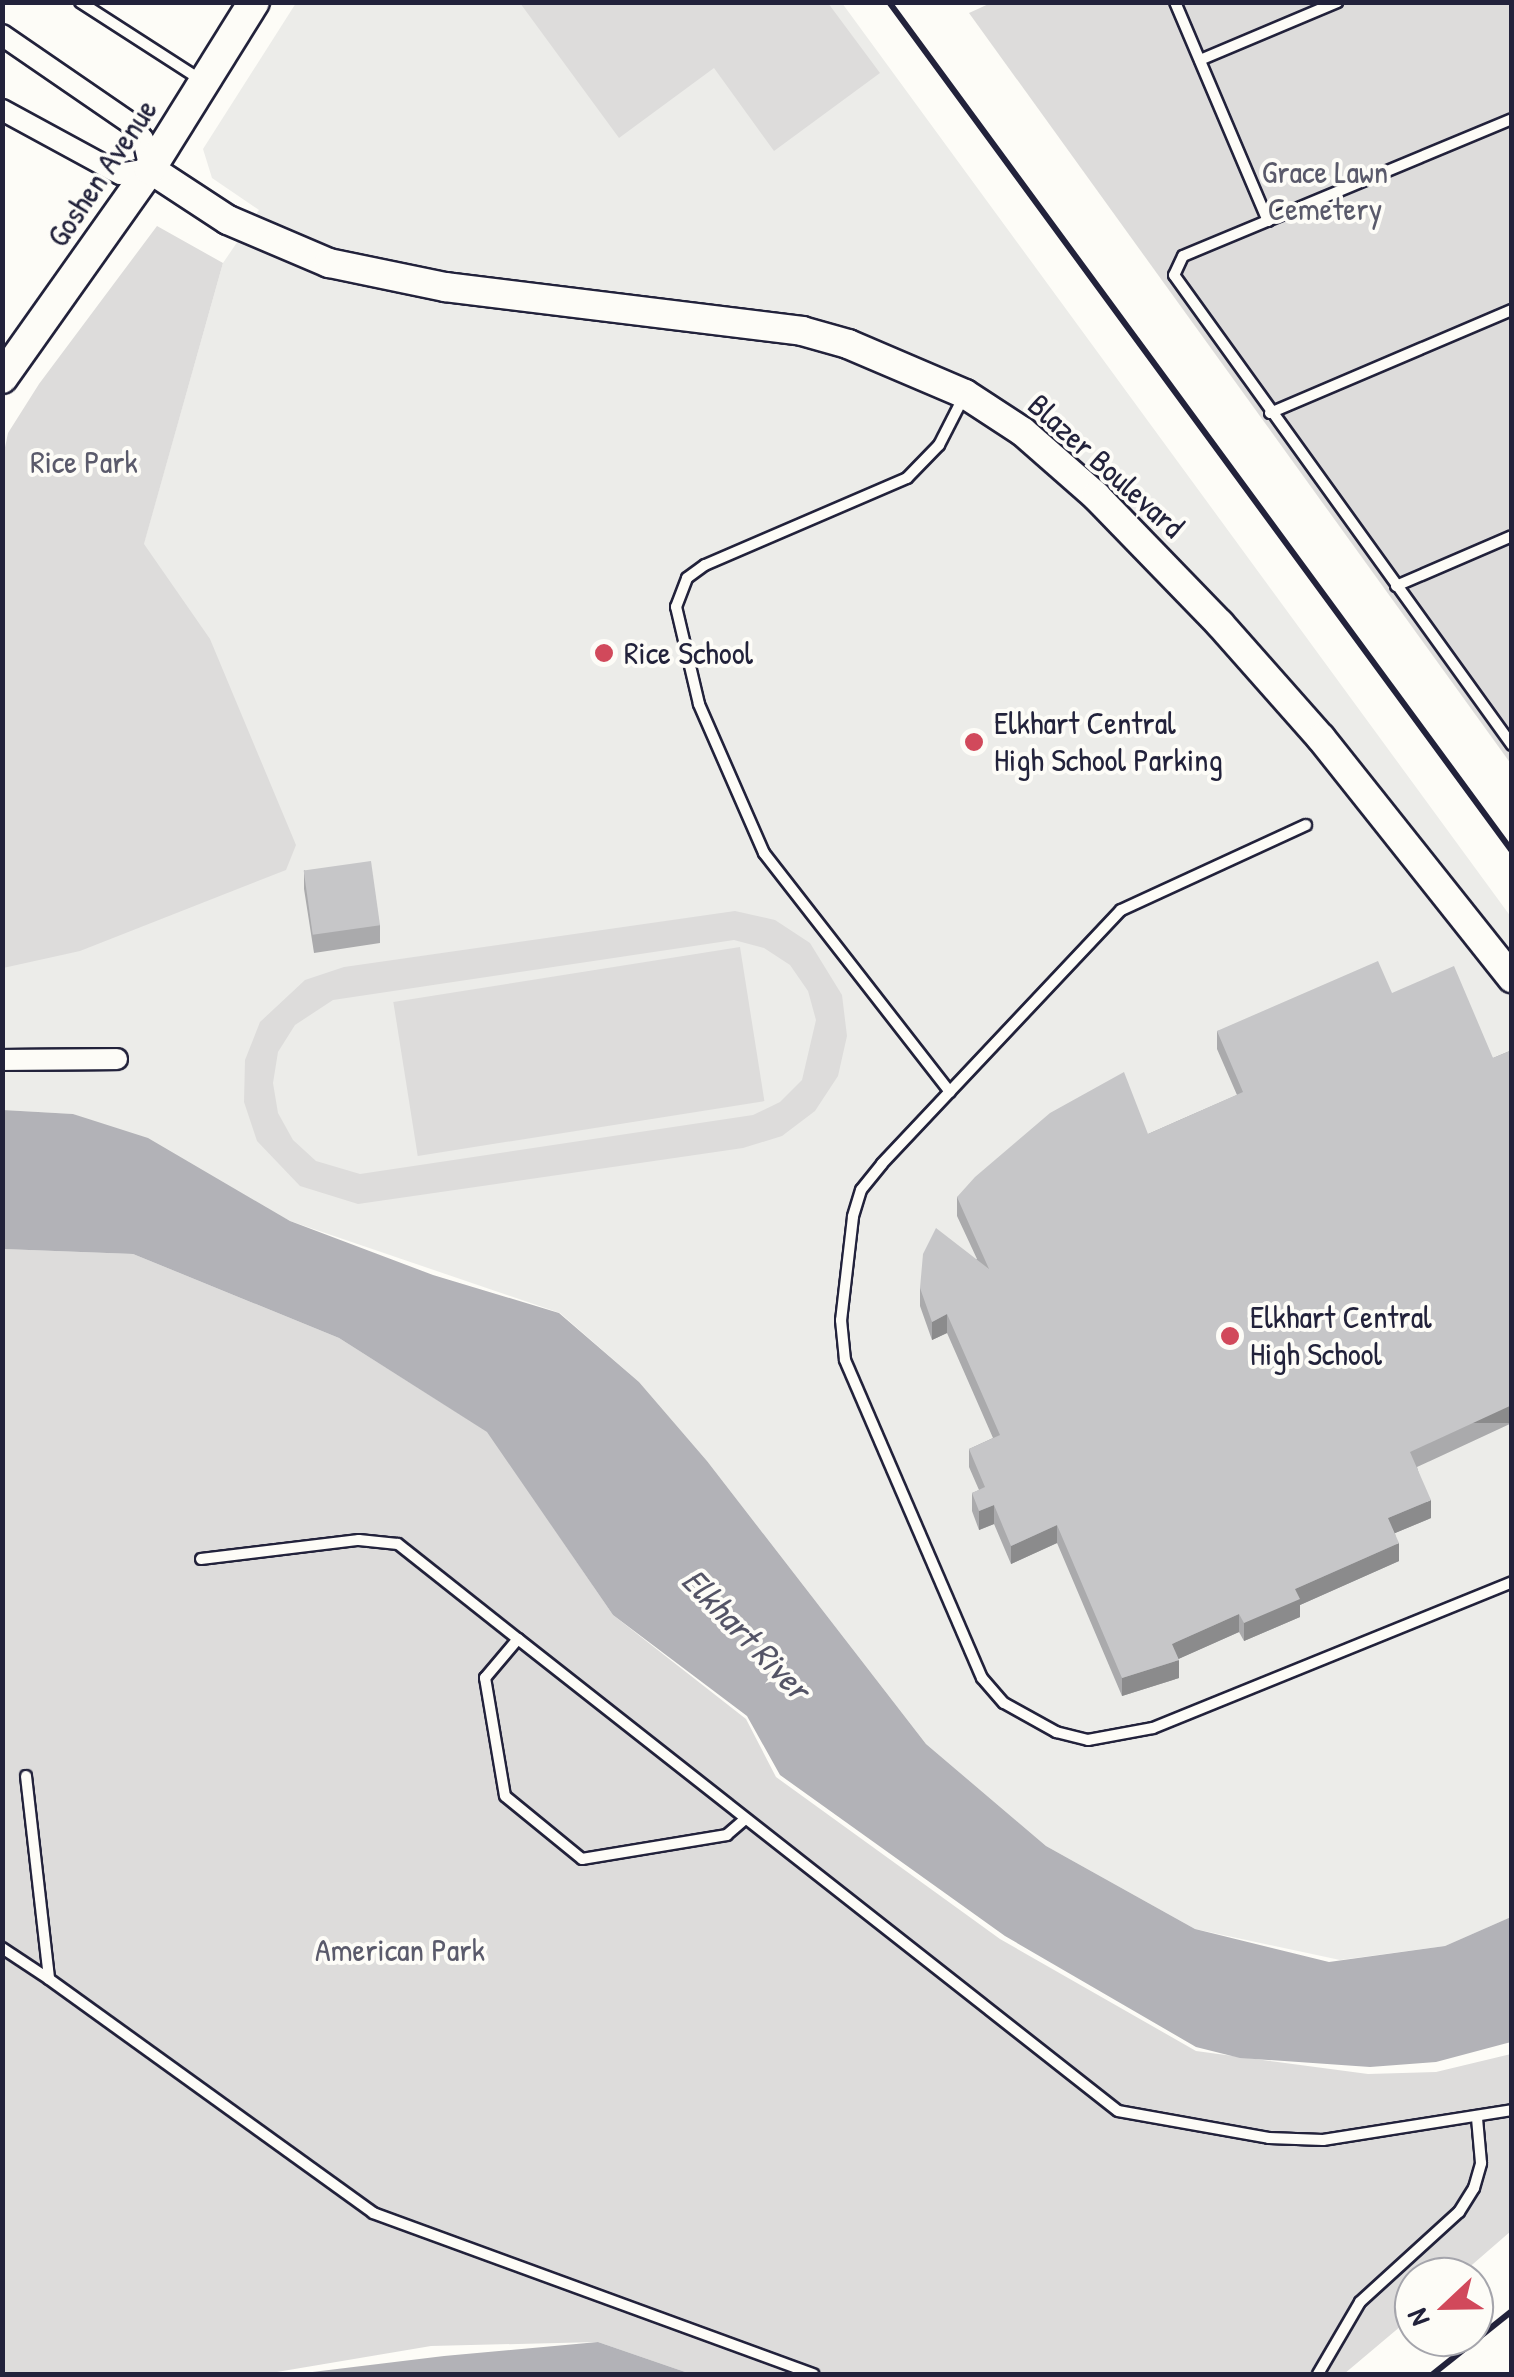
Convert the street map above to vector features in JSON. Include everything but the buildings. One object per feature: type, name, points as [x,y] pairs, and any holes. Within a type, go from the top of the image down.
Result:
[{"type":"main road","name":"Goshen Avenue","points":[[2,378],[18,346],[150,170],[254,2]]},
{"type":"main road","name":"Blazer Boulevard","points":[[150,170],[228,220],[329,263],[427,284],[802,331],[848,344],[965,394],[1023,432],[1096,496],[1220,624],[1321,738],[1512,978]]},
{"type":"street","points":[[2,35],[130,123],[143,139],[150,170]]},
{"type":"street","name":"Blazer Boulevard","points":[[2,110],[120,174],[150,170]]},
{"type":"street","points":[[2,1060],[117,1059]]},
{"type":"lane","points":[[80,2],[203,82]]},
{"type":"lane","points":[[1176,2],[1268,221]]},
{"type":"lane","points":[[1200,60],[1337,2]]},
{"type":"lane","points":[[1512,119],[1183,256],[1174,275],[1512,745]]},
{"type":"lane","points":[[1270,413],[1512,310]]},
{"type":"lane","points":[[950,1092],[764,853],[699,704],[676,606],[686,578],[705,565],[907,478],[939,445],[965,394]]},
{"type":"lane","points":[[1396,586],[1512,536]]},
{"type":"lane","points":[[1306,825],[1121,910],[861,1190],[841,1340],[982,1678],[1004,1703],[1056,1732],[1088,1740],[1122,1738],[1512,1582]]},
{"type":"lane","points":[[201,1559],[359,1540],[398,1544],[1118,2111],[1269,2138],[1324,2140],[1512,2110]]},
{"type":"lane","points":[[518,1640],[485,1678],[505,1796],[582,1859],[727,1835],[744,1820]]},
{"type":"lane","points":[[26,1776],[49,1979]]},
{"type":"lane","points":[[2,1948],[373,2213],[812,2374]]},
{"type":"lane","points":[[1318,2374],[1360,2302],[1459,2212],[1474,2188],[1481,2163],[1477,2118]]},
{"type":"shaded area","name":"Elkhart Central High School","points":[[296,3],[842,3],[1511,917],[1511,1917],[1445,1946],[1340,1960],[1195,1929],[1046,1846],[926,1744],[707,1461],[639,1382],[560,1313],[290,1221],[139,1140],[73,1114],[3,1110],[2,616],[144,543],[223,263],[259,210],[212,178],[203,149]]},
{"type":"green space","name":"Grace Lawn Cemetery","points":[[993,2],[1511,3],[1511,764],[969,13]]},
{"type":"green space","points":[[520,3],[828,3],[880,73],[774,151],[714,68],[619,138]]},
{"type":"green space","name":"Rice Park","points":[[157,226],[223,263],[144,544],[210,639],[296,845],[286,870],[80,951],[3,968],[3,457],[8,433],[39,384]]},
{"type":"green space","points":[[735,911],[775,920],[810,943],[842,995],[847,1036],[838,1076],[815,1111],[782,1136],[743,1148],[358,1204],[300,1186],[257,1141],[244,1102],[245,1060],[260,1022],[305,980],[344,967]],"holes":[[[734,940],[764,948],[790,965],[808,991],[816,1020],[802,1080],[780,1102],[753,1115],[360,1174],[316,1161],[293,1140],[278,1113],[273,1083],[278,1052],[295,1025],[333,1000]]]},
{"type":"green space","points":[[740,947],[764,1101],[418,1156],[393,1002]]},
{"type":"green space","name":"American Park","points":[[3,1249],[133,1254],[339,1338],[488,1432],[613,1615],[746,1719],[776,1777],[1000,1939],[1196,2051],[1368,2074],[1436,2072],[1511,2054],[1511,2231],[1481,2257],[1394,2257],[1394,2332],[1344,2374],[691,2374],[598,2342],[431,2346],[265,2374],[3,2374]]},
{"type":"water","name":"Elkhart River","points":[[3,1110],[73,1114],[148,1138],[290,1221],[433,1275],[559,1313],[639,1382],[707,1461],[926,1744],[1046,1846],[1195,1929],[1329,1962],[1445,1946],[1511,1917],[1511,2042],[1436,2062],[1370,2067],[1240,2058],[1196,2047],[1005,1936],[780,1775],[747,1716],[613,1615],[487,1432],[339,1338],[133,1254],[3,1249]]},
{"type":"water","points":[[598,2342],[691,2374],[296,2374],[444,2356]]},
{"type":"railway","points":[[889,2],[1512,851]]},
{"type":"railway","points":[[1433,2374],[1512,2311]]},
{"type":"place","name":"Rice School","points":[[604,653]]},
{"type":"place","name":"Elkhart Central High School Parking","points":[[974,742]]},
{"type":"place","name":"Elkhart Central High School","points":[[1230,1336]]}]
